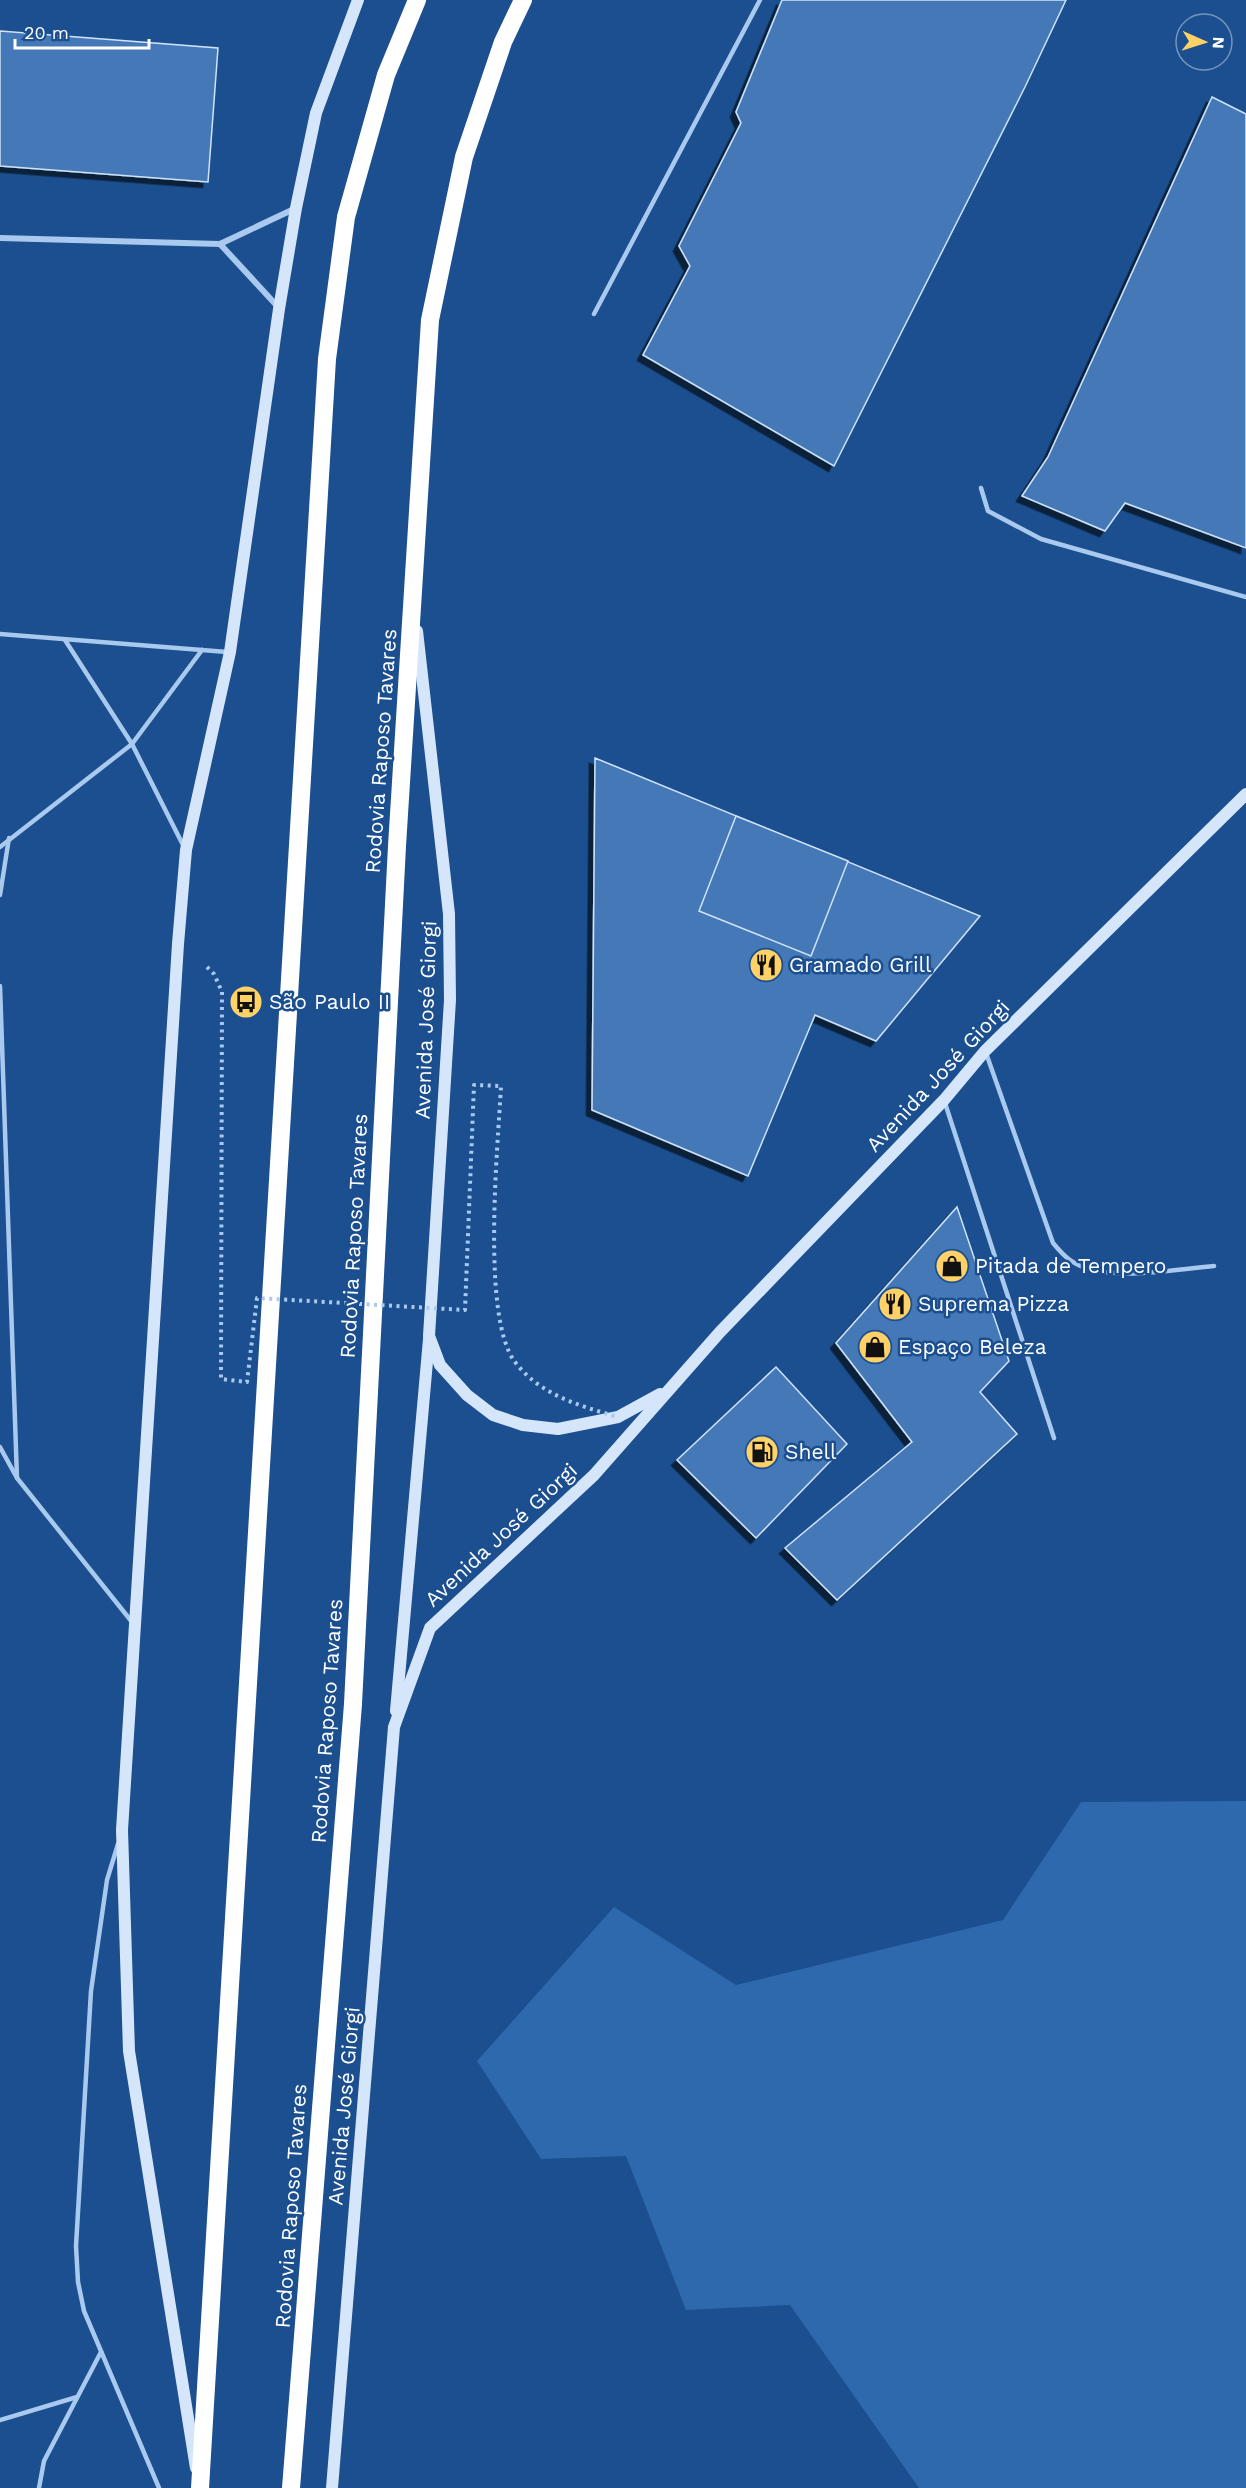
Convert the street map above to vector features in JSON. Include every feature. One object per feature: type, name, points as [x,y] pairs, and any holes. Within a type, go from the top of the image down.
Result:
[{"type":"highway","points":[[199,2488],[327,359],[346,217],[386,75],[417,0]]},
{"type":"highway","name":"Rodovia Raposo Tavares","points":[[291,2488],[353,1704],[396,858],[430,320],[464,157],[502,42],[523,0]]},
{"type":"street","points":[[199,2488],[129,2051],[122,1830],[135,1626],[186,850],[230,652],[279,309],[296,208],[316,113],[358,0]]},
{"type":"street","points":[[0,238],[220,244],[296,208]]},
{"type":"street","points":[[220,244],[279,309]]},
{"type":"street","name":"Avenida José Giorgi","points":[[332,2488],[394,1727],[429,1336],[450,1000],[449,914],[413,598]]},
{"type":"street","name":"Avenida José Giorgi","points":[[394,1727],[430,1628],[594,1475],[666,1391],[944,1100],[985,1051],[1246,794]]},
{"type":"street","name":"Avenida José Giorgi","points":[[429,1336],[440,1365],[467,1395],[493,1415],[523,1425],[558,1429],[618,1417],[666,1391]]},
{"type":"lane","points":[[594,314],[760,0]]},
{"type":"lane","points":[[981,488],[988,511],[1041,539],[1246,597]]},
{"type":"lane","points":[[0,634],[230,652]]},
{"type":"lane","points":[[65,640],[132,744],[186,850]]},
{"type":"lane","points":[[0,847],[132,744],[202,650]]},
{"type":"lane","points":[[0,895],[9,838]]},
{"type":"lane","points":[[0,986],[17,1479]]},
{"type":"lane","points":[[985,1051],[1053,1243],[1069,1260],[1089,1270],[1109,1273],[1214,1266]]},
{"type":"lane","points":[[944,1100],[1054,1438]]},
{"type":"lane","points":[[0,1448],[17,1479],[135,1626]]},
{"type":"lane","points":[[122,1830],[107,1880],[92,1981],[76,2246],[78,2282],[84,2311],[159,2488]]},
{"type":"lane","points":[[39,2488],[44,2461],[101,2352]]},
{"type":"lane","points":[[0,2420],[77,2397]]},
{"type":"path","points":[[222,992],[222,1379],[247,1382],[257,1298],[465,1310],[474,1085],[501,1086],[494,1244],[498,1317],[514,1361],[541,1387],[573,1404],[618,1417]]},
{"type":"shaded area","points":[[1246,1801],[1246,2488],[919,2488],[790,2305],[686,2310],[626,2156],[541,2159],[477,2061],[614,1907],[736,1985],[1003,1920],[1081,1802]]},
{"type":"building","points":[[782,0],[1066,0],[1025,87],[834,466],[643,355],[690,266],[679,246],[741,123],[736,112]]},
{"type":"building","points":[[0,31],[218,48],[208,182],[0,166]]},
{"type":"building","points":[[1212,97],[1246,114],[1246,548],[1125,503],[1105,531],[1022,496],[1048,457]]},
{"type":"building","name":"Gramado Grill","points":[[595,758],[980,916],[876,1041],[815,1015],[748,1176],[592,1110]]},
{"type":"building","points":[[736,816],[848,861],[811,956],[699,911]]},
{"type":"building","points":[[957,1207],[1009,1361],[980,1392],[1017,1434],[837,1600],[785,1548],[912,1442],[836,1343]]},
{"type":"building","name":"Shell","points":[[776,1367],[847,1444],[756,1538],[677,1460]]},
{"type":"place","name":"Gramado Grill","points":[[766,965]]},
{"type":"place","name":"São Paulo II","points":[[246,1002]]},
{"type":"place","name":"Pitada de Tempero","points":[[952,1266]]},
{"type":"place","name":"Suprema Pizza","points":[[895,1304]]},
{"type":"place","name":"Espaço Beleza","points":[[875,1347]]},
{"type":"place","name":"Shell","points":[[762,1452]]}]
